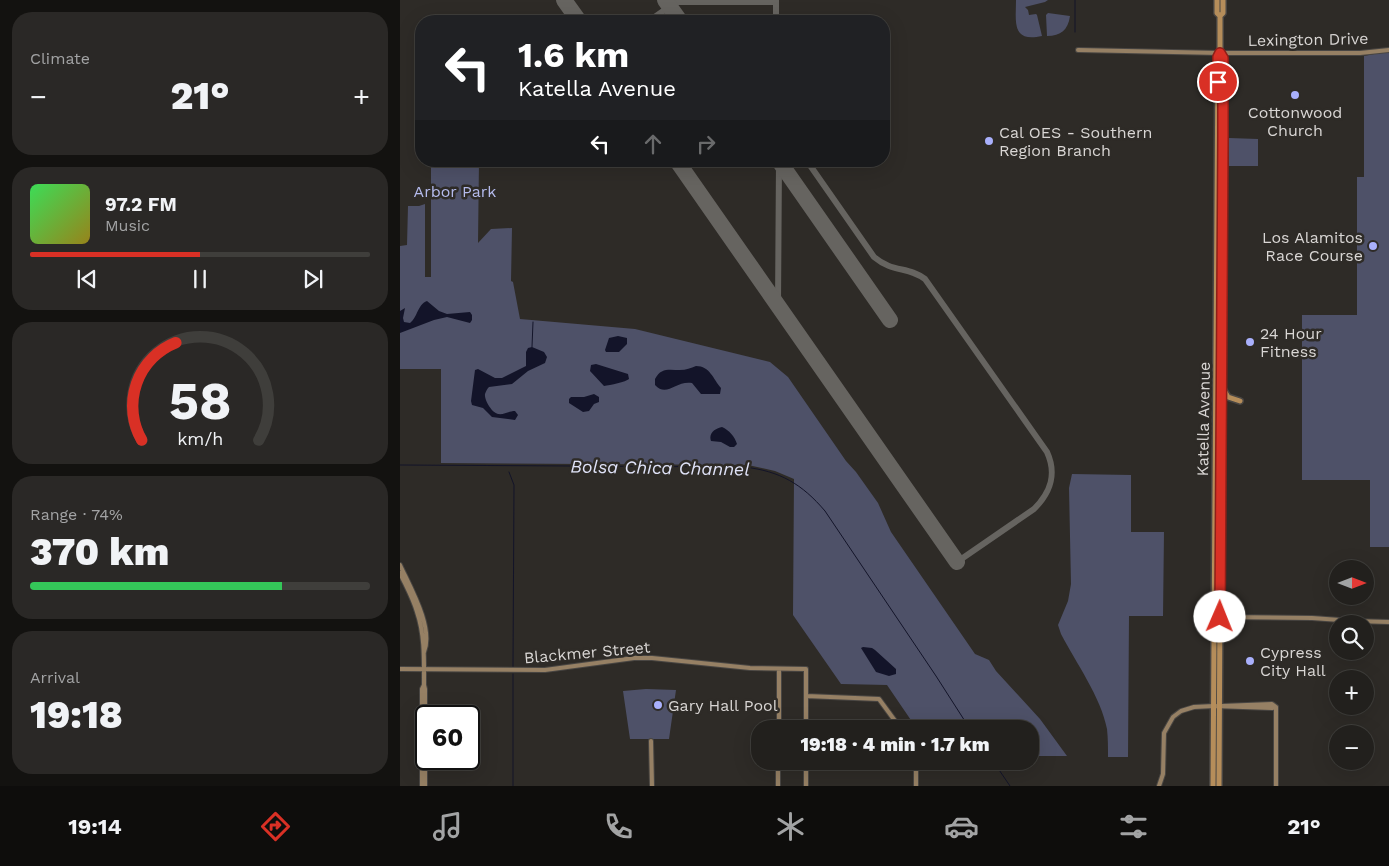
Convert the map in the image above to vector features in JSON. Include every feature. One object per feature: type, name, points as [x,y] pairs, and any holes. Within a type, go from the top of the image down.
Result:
[{"type":"main road","name":"Katella Avenue","points":[[1217,0],[1217,13],[1220,16],[1220,53],[1218,57],[1216,347],[1219,786]]},
{"type":"main road","name":"Katella Avenue","points":[[1220,16],[1223,13],[1223,0]]},
{"type":"main road","name":"Katella Avenue","points":[[1217,617],[1222,368],[1223,58],[1220,53]]},
{"type":"main road","points":[[1216,347],[1219,350],[1219,360],[1222,368]]},
{"type":"main road","points":[[1221,385],[1228,397],[1240,401]]},
{"type":"main road","name":"Katella Avenue","points":[[1213,786],[1217,706]]},
{"type":"street","name":"Lexington Drive","points":[[1078,50],[1360,53],[1389,50]]},
{"type":"street","points":[[400,565],[421,611],[426,640],[424,652],[423,786]]},
{"type":"street","points":[[400,573],[417,611],[424,652]]},
{"type":"street","points":[[1217,617],[1312,618],[1389,622]]},
{"type":"street","name":"Blackmer Street","points":[[400,669],[545,670],[634,658],[652,658],[779,669],[806,669],[806,696]]},
{"type":"street","points":[[779,669],[779,720]]},
{"type":"street","points":[[806,720],[806,696],[879,699],[894,720]]},
{"type":"street","points":[[1158,786],[1162,774],[1164,733],[1170,721],[1186,709],[1217,706],[1276,707],[1276,786]]},
{"type":"street","points":[[651,741],[652,786]]},
{"type":"street","points":[[778,770],[778,786]]},
{"type":"street","points":[[806,770],[806,786]]},
{"type":"street","points":[[916,770],[916,786]]},
{"type":"green space","points":[[1016,0],[1048,0],[1025,7],[1029,15],[1037,15],[1042,36],[1032,37],[1020,33],[1016,22]]},
{"type":"green space","points":[[1048,13],[1070,16],[1068,25],[1063,31],[1056,35],[1047,36],[1046,15]]},
{"type":"green space","name":"Los Alamitos Race Course","points":[[1389,51],[1389,547],[1370,547],[1370,480],[1302,480],[1302,315],[1357,315],[1357,177],[1364,177],[1364,56]]},
{"type":"green space","points":[[1229,138],[1258,139],[1258,166],[1229,166]]},
{"type":"green space","name":"Arbor Park","points":[[431,167],[479,167],[478,243],[491,229],[512,228],[511,281],[513,282],[520,319],[635,329],[770,362],[788,377],[846,461],[878,503],[891,532],[975,654],[989,660],[996,671],[1040,719],[1067,756],[1039,756],[1039,720],[911,720],[887,685],[841,684],[793,615],[794,479],[775,471],[748,465],[441,463],[441,369],[400,369],[400,246],[407,245],[408,206],[425,204],[425,277],[431,277]]},
{"type":"green space","points":[[1072,474],[1131,475],[1131,532],[1164,532],[1163,616],[1129,616],[1128,757],[1108,757],[1107,729],[1104,717],[1058,625],[1068,601],[1071,584],[1069,488]]},
{"type":"green space","points":[[646,689],[676,690],[669,739],[630,739],[623,691]]},
{"type":"shaded area","points":[[427,301],[439,311],[447,314],[470,312],[472,320],[470,323],[447,317],[400,333],[400,311],[405,308],[404,322],[410,323],[415,318],[421,305]]},
{"type":"shaded area","points":[[618,336],[627,338],[627,344],[619,352],[606,352],[609,338]]},
{"type":"shaded area","points":[[532,347],[544,352],[547,357],[545,363],[528,371],[512,384],[489,387],[485,394],[487,403],[493,411],[500,414],[515,411],[518,415],[515,420],[492,417],[483,408],[472,405],[475,370],[478,369],[495,378],[502,378],[526,366],[526,352],[528,348]]},
{"type":"shaded area","points":[[596,364],[628,374],[629,379],[604,386],[590,371],[591,365]]},
{"type":"shaded area","points":[[696,366],[705,368],[711,374],[721,388],[720,394],[701,394],[692,383],[681,384],[664,390],[659,389],[655,385],[657,375],[663,371],[684,370]]},
{"type":"shaded area","points":[[594,394],[599,397],[599,402],[594,404],[589,411],[583,412],[569,403],[571,397],[584,397]]},
{"type":"shaded area","points":[[722,427],[735,439],[737,444],[734,447],[721,442],[711,441],[712,433]]},
{"type":"shaded area","points":[[861,648],[875,650],[896,669],[896,674],[889,676],[876,672]]},
{"type":"waterway","points":[[1075,0],[1075,32]]},
{"type":"waterway","points":[[532,347],[533,322]]},
{"type":"waterway","name":"Bolsa Chica Channel","points":[[400,465],[744,467],[769,472],[789,480],[808,493],[825,511],[964,720]]},
{"type":"waterway","points":[[509,472],[514,485],[513,667]]},
{"type":"waterway","points":[[513,674],[513,786]]},
{"type":"waterway","name":"Bolsa Chica Channel","points":[[999,770],[1010,786]]},
{"type":"taxiway","points":[[776,0],[776,15]]},
{"type":"taxiway","points":[[658,15],[676,2],[776,2]]},
{"type":"taxiway","points":[[778,305],[779,167]]},
{"type":"taxiway","points":[[811,167],[874,257],[894,268],[913,272],[925,279],[1047,452],[1050,460],[1052,468],[1051,482],[1040,503],[957,562]]},
{"type":"runway","points":[[564,0],[575,15]]},
{"type":"runway","points":[[665,0],[676,15]]},
{"type":"runway","points":[[681,167],[957,562]]},
{"type":"runway","points":[[783,167],[890,320]]},
{"type":"place","name":"Cottonwood Church","points":[[1295,95]]},
{"type":"place","name":"Cal OES - Southern Region Branch","points":[[989,141]]},
{"type":"place","name":"Los Alamitos Race Course","points":[[1373,246]]},
{"type":"place","name":"24 Hour Fitness","points":[[1250,342]]},
{"type":"place","name":"Cypress City Hall","points":[[1250,661]]},
{"type":"place","name":"Gary Hall Pool","points":[[658,705]]},
{"type":"route","points":[[1218,82],[1218,57],[1220,53],[1223,58],[1223,136],[1220,617]]}]
